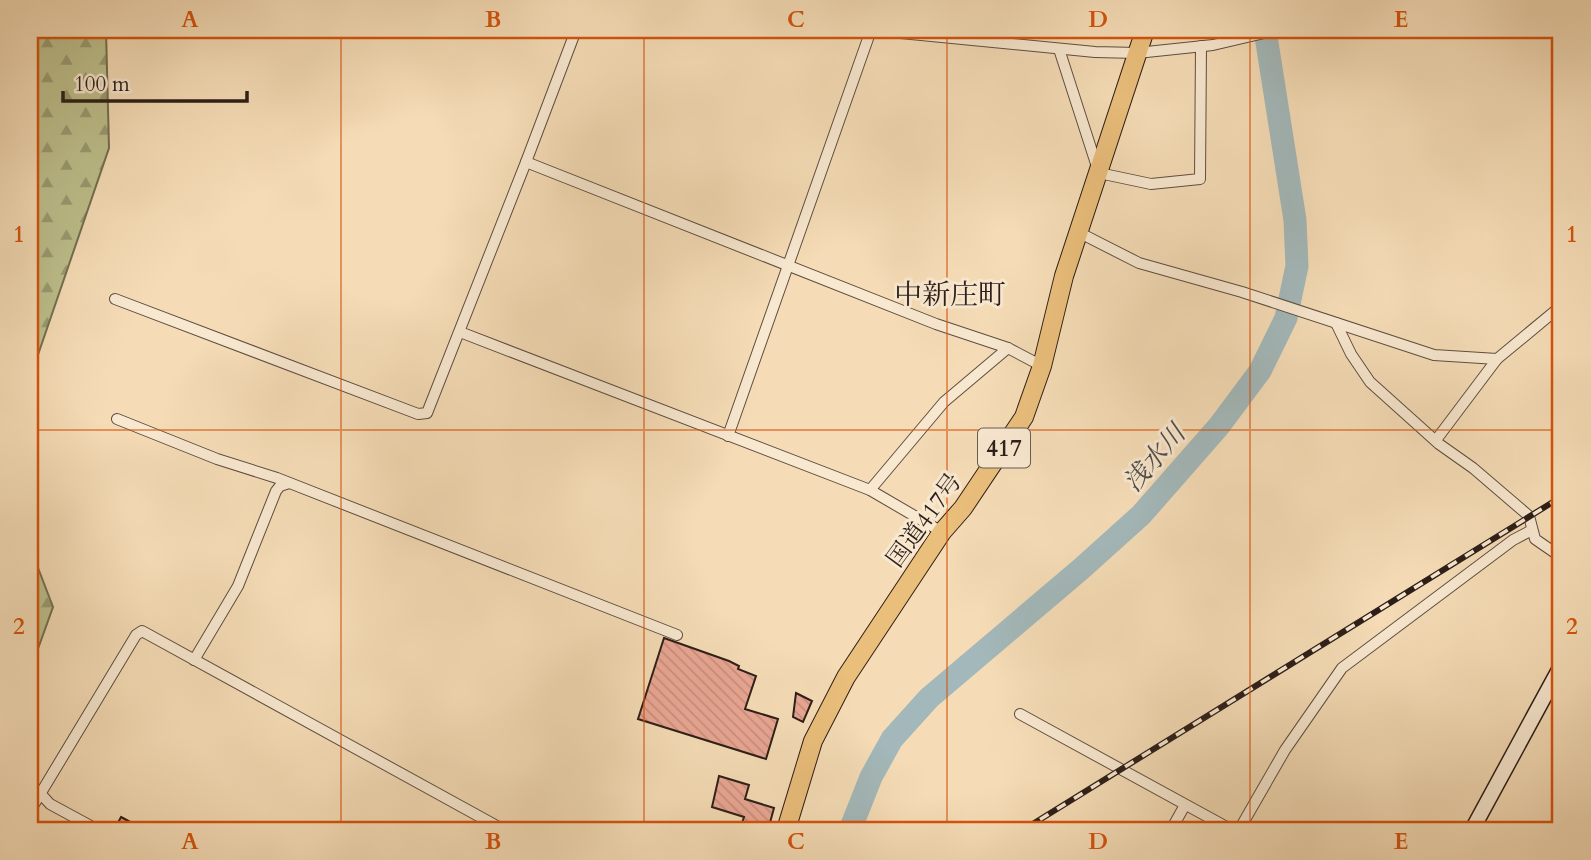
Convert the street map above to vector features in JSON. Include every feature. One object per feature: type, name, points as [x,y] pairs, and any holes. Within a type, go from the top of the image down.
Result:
[{"type":"highway","name":"国道417号","points":[[786,830],[813,741],[846,677],[942,532],[963,508],[1024,417],[1042,366],[1055,307],[1078,233],[1145,30]]},
{"type":"main road","points":[[1472,830],[1561,666]]},
{"type":"street","points":[[115,299],[418,414],[427,413],[576,30]]},
{"type":"street","points":[[728,436],[871,30],[981,35],[1059,49],[1137,53],[1213,45],[1277,30]]},
{"type":"street","points":[[1059,49],[1099,173],[1151,184],[1200,179],[1201,46]]},
{"type":"street","points":[[526,162],[936,324],[1008,348],[1042,366]]},
{"type":"street","points":[[1078,233],[1139,263],[1242,292],[1434,355],[1497,359]]},
{"type":"street","points":[[1436,440],[1497,359],[1561,306]]},
{"type":"street","points":[[1336,323],[1351,354],[1370,382],[1529,516],[1535,539],[1561,557]]},
{"type":"street","points":[[460,332],[870,490],[942,532]]},
{"type":"street","points":[[870,490],[944,402],[1008,348]]},
{"type":"street","points":[[117,419],[289,483],[677,635]]},
{"type":"street","points":[[194,660],[238,586],[276,491],[279,486],[289,483]]},
{"type":"street","points":[[1238,830],[1285,750],[1342,668],[1513,540],[1532,530]]},
{"type":"street","points":[[30,811],[35,791],[136,635],[142,631],[492,827],[504,830]]},
{"type":"street","points":[[1020,714],[1232,830]]},
{"type":"street","points":[[35,791],[50,804],[98,830]]},
{"type":"street","points":[[1171,830],[1185,805]]},
{"type":"green space","points":[[30,30],[106,30],[109,148],[30,378]]},
{"type":"green space","points":[[30,547],[53,607],[30,671]]},
{"type":"building","points":[[664,638],[729,661],[739,666],[738,669],[756,676],[745,709],[778,719],[766,759],[638,719]]},
{"type":"building","points":[[796,693],[812,701],[803,722],[793,717]]},
{"type":"building","points":[[719,776],[749,785],[745,799],[774,808],[768,830],[744,830],[745,827],[741,826],[744,817],[712,807]]},
{"type":"building","points":[[121,817],[145,830],[114,830]]},
{"type":"waterway","name":"浅水川","points":[[850,830],[871,777],[892,739],[929,698],[1141,515],[1219,426],[1260,371],[1286,318],[1297,266],[1295,220],[1265,30]]},
{"type":"railway","points":[[1023,830],[1561,497]]},
{"type":"district","name":"中新庄町","points":[[950,294]]}]
